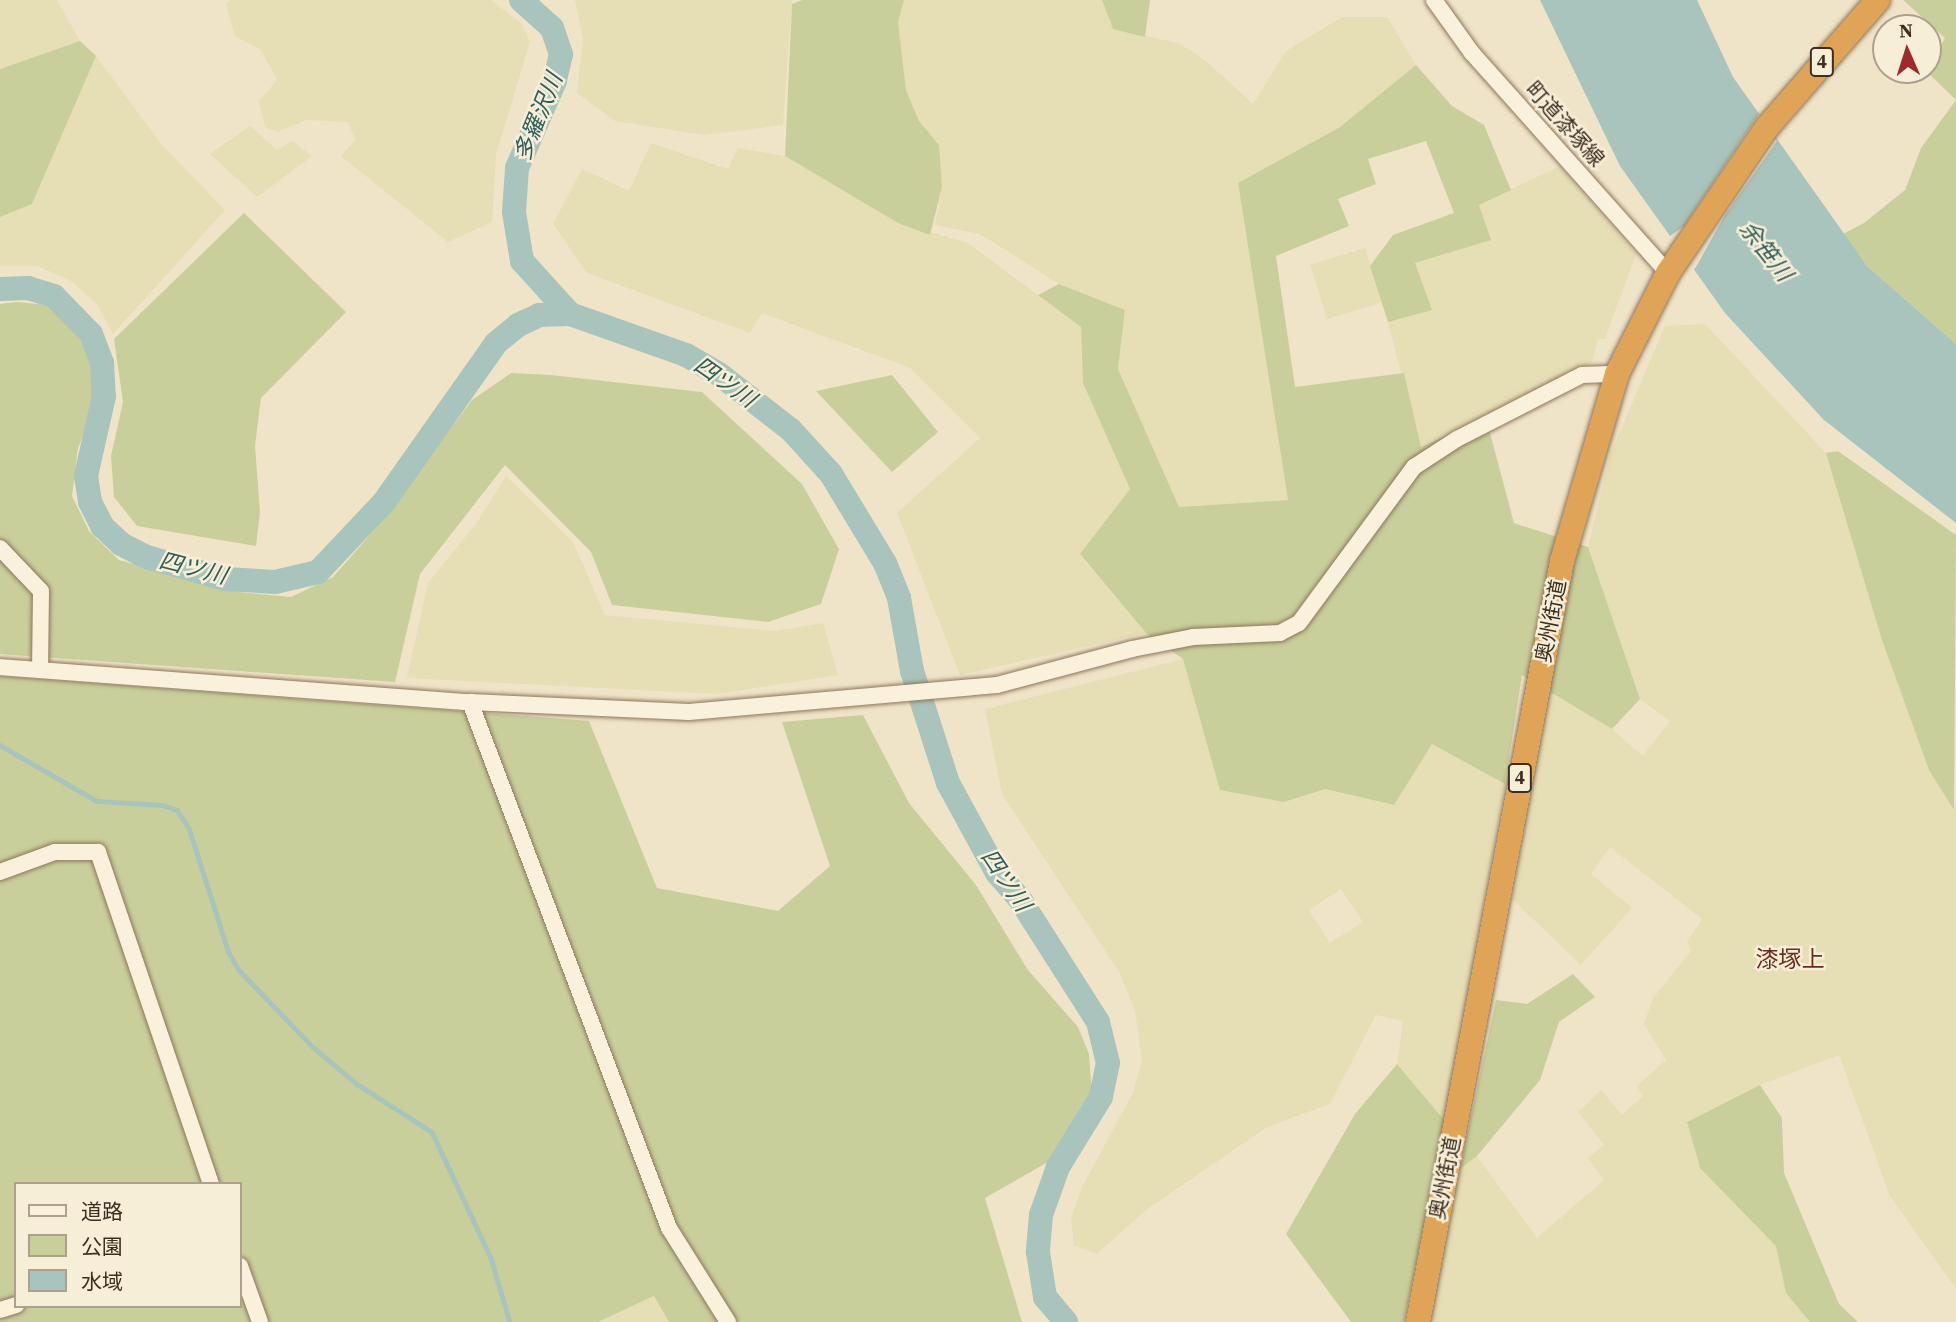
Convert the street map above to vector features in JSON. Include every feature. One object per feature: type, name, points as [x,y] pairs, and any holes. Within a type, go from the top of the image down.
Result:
[{"type":"highway","name":"奥州街道","points":[[1418,1322],[1562,561],[1617,374],[1674,263],[1768,126],[1878,0]]},
{"type":"street","name":"町道漆塚線","points":[[1434,0],[1472,53],[1674,263]]},
{"type":"street","points":[[0,667],[470,702],[689,712],[963,690],[1194,637],[1280,633],[1313,608],[1414,467],[1457,439],[1582,374],[1617,374]]},
{"type":"street","points":[[0,548],[41,591],[40,670]]},
{"type":"street","points":[[470,702],[669,1228],[728,1322]]},
{"type":"street","points":[[0,872],[55,852],[98,852],[210,1182]]},
{"type":"street","points":[[242,1272],[260,1322]]},
{"type":"shaded area","points":[[0,0],[57,0],[80,41],[0,69]]},
{"type":"shaded area","points":[[230,0],[491,0],[521,23],[530,42],[496,155],[492,222],[448,242],[341,156],[355,140],[348,122],[306,120],[278,132],[265,127],[259,101],[277,80],[261,50],[235,36],[226,4]]},
{"type":"shaded area","points":[[575,0],[792,0],[783,125],[704,135],[615,121],[577,93],[583,38]]},
{"type":"shaded area","points":[[904,0],[1102,0],[1113,29],[1178,43],[1205,60],[1253,104],[1286,51],[1342,17],[1387,17],[1416,65],[1340,127],[1238,184],[1288,500],[1179,507],[1118,369],[1125,310],[1059,284],[980,234],[935,225],[942,187],[939,145],[919,121],[906,90],[898,22]]},
{"type":"shaded area","points":[[96,56],[162,145],[225,210],[113,334],[97,304],[71,281],[38,266],[0,266],[0,217],[32,204]]},
{"type":"shaded area","points":[[250,126],[277,150],[292,141],[312,156],[257,197],[210,154]]},
{"type":"shaded area","points":[[651,143],[728,169],[738,148],[785,156],[898,223],[968,243],[1081,327],[1083,383],[1130,489],[1080,555],[1146,633],[960,675],[897,513],[980,438],[910,368],[762,313],[750,333],[587,273],[553,224],[582,169],[629,191]]},
{"type":"shaded area","points":[[1560,166],[1636,254],[1605,339],[1598,339],[1592,362],[1420,447],[1388,322],[1431,310],[1414,263],[1490,240],[1479,205]]},
{"type":"shaded area","points":[[1365,248],[1382,303],[1327,319],[1310,265]]},
{"type":"shaded area","points":[[1705,324],[1826,453],[1881,637],[1954,809],[1956,804],[1956,1289],[1890,1196],[1839,1055],[1760,1085],[1687,1122],[1700,1168],[1777,1246],[1786,1293],[1810,1322],[1429,1322],[1460,1169],[1477,1156],[1537,1238],[1604,1180],[1588,1158],[1604,1145],[1578,1112],[1601,1090],[1622,1115],[1643,1096],[1637,1086],[1666,1060],[1644,1024],[1653,998],[1691,951],[1687,942],[1702,919],[1610,847],[1591,874],[1632,908],[1581,965],[1512,899],[1548,691],[1612,729],[1643,756],[1670,721],[1640,699],[1588,547],[1610,455],[1665,326]]},
{"type":"shaded area","points":[[506,476],[573,542],[605,615],[775,631],[823,623],[838,675],[717,694],[407,678],[428,583],[478,521]]},
{"type":"shaded area","points":[[1183,659],[1221,790],[1284,802],[1325,789],[1393,805],[1432,744],[1505,784],[1445,1121],[1397,1064],[1403,1021],[1376,1015],[1330,1104],[1267,1127],[1146,1210],[1097,1254],[1074,1246],[1071,1218],[1082,1187],[1133,1093],[1142,1062],[1135,1010],[1119,972],[1002,794],[985,709]],"holes":[[[1341,889],[1363,922],[1330,943],[1309,910]]]},
{"type":"shaded area","points":[[655,1296],[669,1322],[598,1322]]},
{"type":"green space","points":[[802,0],[904,0],[898,22],[906,90],[919,121],[939,145],[942,187],[930,235],[898,223],[785,156],[792,4]]},
{"type":"green space","points":[[1102,0],[1150,0],[1145,37],[1113,29]]},
{"type":"green space","points":[[1903,0],[1956,0],[1956,100],[1939,84],[1942,84],[1942,43],[1945,38],[1942,35],[1942,14],[1918,14]]},
{"type":"green space","points":[[80,41],[96,56],[32,204],[0,217],[0,69]]},
{"type":"green space","points":[[1416,65],[1452,106],[1484,125],[1511,190],[1479,205],[1491,240],[1415,263],[1432,310],[1388,322],[1370,266],[1393,235],[1454,213],[1426,141],[1368,159],[1376,184],[1338,199],[1349,226],[1276,256],[1295,387],[1404,373],[1421,447],[1480,420],[1490,433],[1514,523],[1588,547],[1640,699],[1612,729],[1522,675],[1505,784],[1432,744],[1394,805],[1325,789],[1284,802],[1220,790],[1183,659],[1146,633],[1080,554],[1130,489],[1083,383],[1081,327],[1038,295],[1059,284],[1125,310],[1118,369],[1179,507],[1288,500],[1238,183],[1340,127]]},
{"type":"green space","points":[[1956,100],[1956,344],[1867,266],[1843,234],[1864,223],[1905,190],[1921,148]]},
{"type":"green space","points":[[244,213],[346,312],[261,398],[255,446],[260,512],[256,546],[137,526],[114,497],[111,456],[123,402],[114,339]]},
{"type":"green space","points":[[17,302],[48,305],[71,326],[93,361],[96,405],[78,448],[72,496],[89,531],[119,560],[239,592],[291,597],[333,577],[375,529],[472,400],[511,373],[551,375],[702,392],[802,484],[839,549],[821,604],[768,622],[612,605],[591,552],[505,465],[420,574],[395,682],[0,654],[0,304]]},
{"type":"green space","points":[[892,375],[938,432],[892,472],[816,391]]},
{"type":"green space","points":[[1838,451],[1956,535],[1954,810],[1929,770],[1881,637],[1826,453]]},
{"type":"green space","points":[[0,676],[589,721],[657,888],[778,911],[830,866],[782,722],[863,715],[909,803],[976,885],[1028,970],[1078,1027],[1089,1054],[1092,1094],[1048,1162],[985,1198],[1022,1322],[669,1322],[654,1296],[598,1322],[0,1322]]},
{"type":"green space","points":[[1573,974],[1595,997],[1559,1022],[1540,1080],[1477,1156],[1460,1169],[1496,1000],[1527,1004]]},
{"type":"green space","points":[[1397,1064],[1445,1121],[1404,1322],[1351,1322],[1286,1234],[1355,1114]]},
{"type":"green space","points":[[1760,1085],[1782,1118],[1784,1173],[1839,1304],[1858,1322],[1810,1322],[1786,1293],[1776,1246],[1700,1168],[1687,1122]]},
{"type":"water","name":"余笹川","points":[[1540,0],[1697,0],[1733,77],[1867,266],[1956,344],[1956,523],[1824,420],[1725,313],[1620,166]]},
{"type":"pier","points":[[1759,114],[1777,141],[1725,215],[1692,274],[1666,239],[1684,226]]},
{"type":"waterway","name":"多羅沢川","points":[[521,0],[552,28],[561,54],[555,81],[517,168],[514,212],[522,261],[570,314]]},
{"type":"waterway","name":"四ツ川","points":[[0,289],[28,288],[54,296],[91,334],[102,363],[104,396],[86,476],[90,502],[102,526],[121,544],[147,557],[225,579],[275,582],[318,572],[384,502],[496,343],[518,325],[539,315],[570,314],[686,355],[719,374],[791,430],[831,474],[885,563],[899,598],[912,671],[948,783],[997,873],[1021,901],[1098,1022],[1108,1063],[1101,1097],[1058,1167],[1041,1215],[1038,1252],[1045,1297],[1066,1322]]},
{"type":"waterway","points":[[0,745],[97,801],[162,805],[177,810],[189,828],[229,953],[240,971],[312,1046],[357,1084],[432,1132],[491,1258],[510,1322]]},
{"type":"district","name":"漆塚上","points":[[1790,959]]}]
